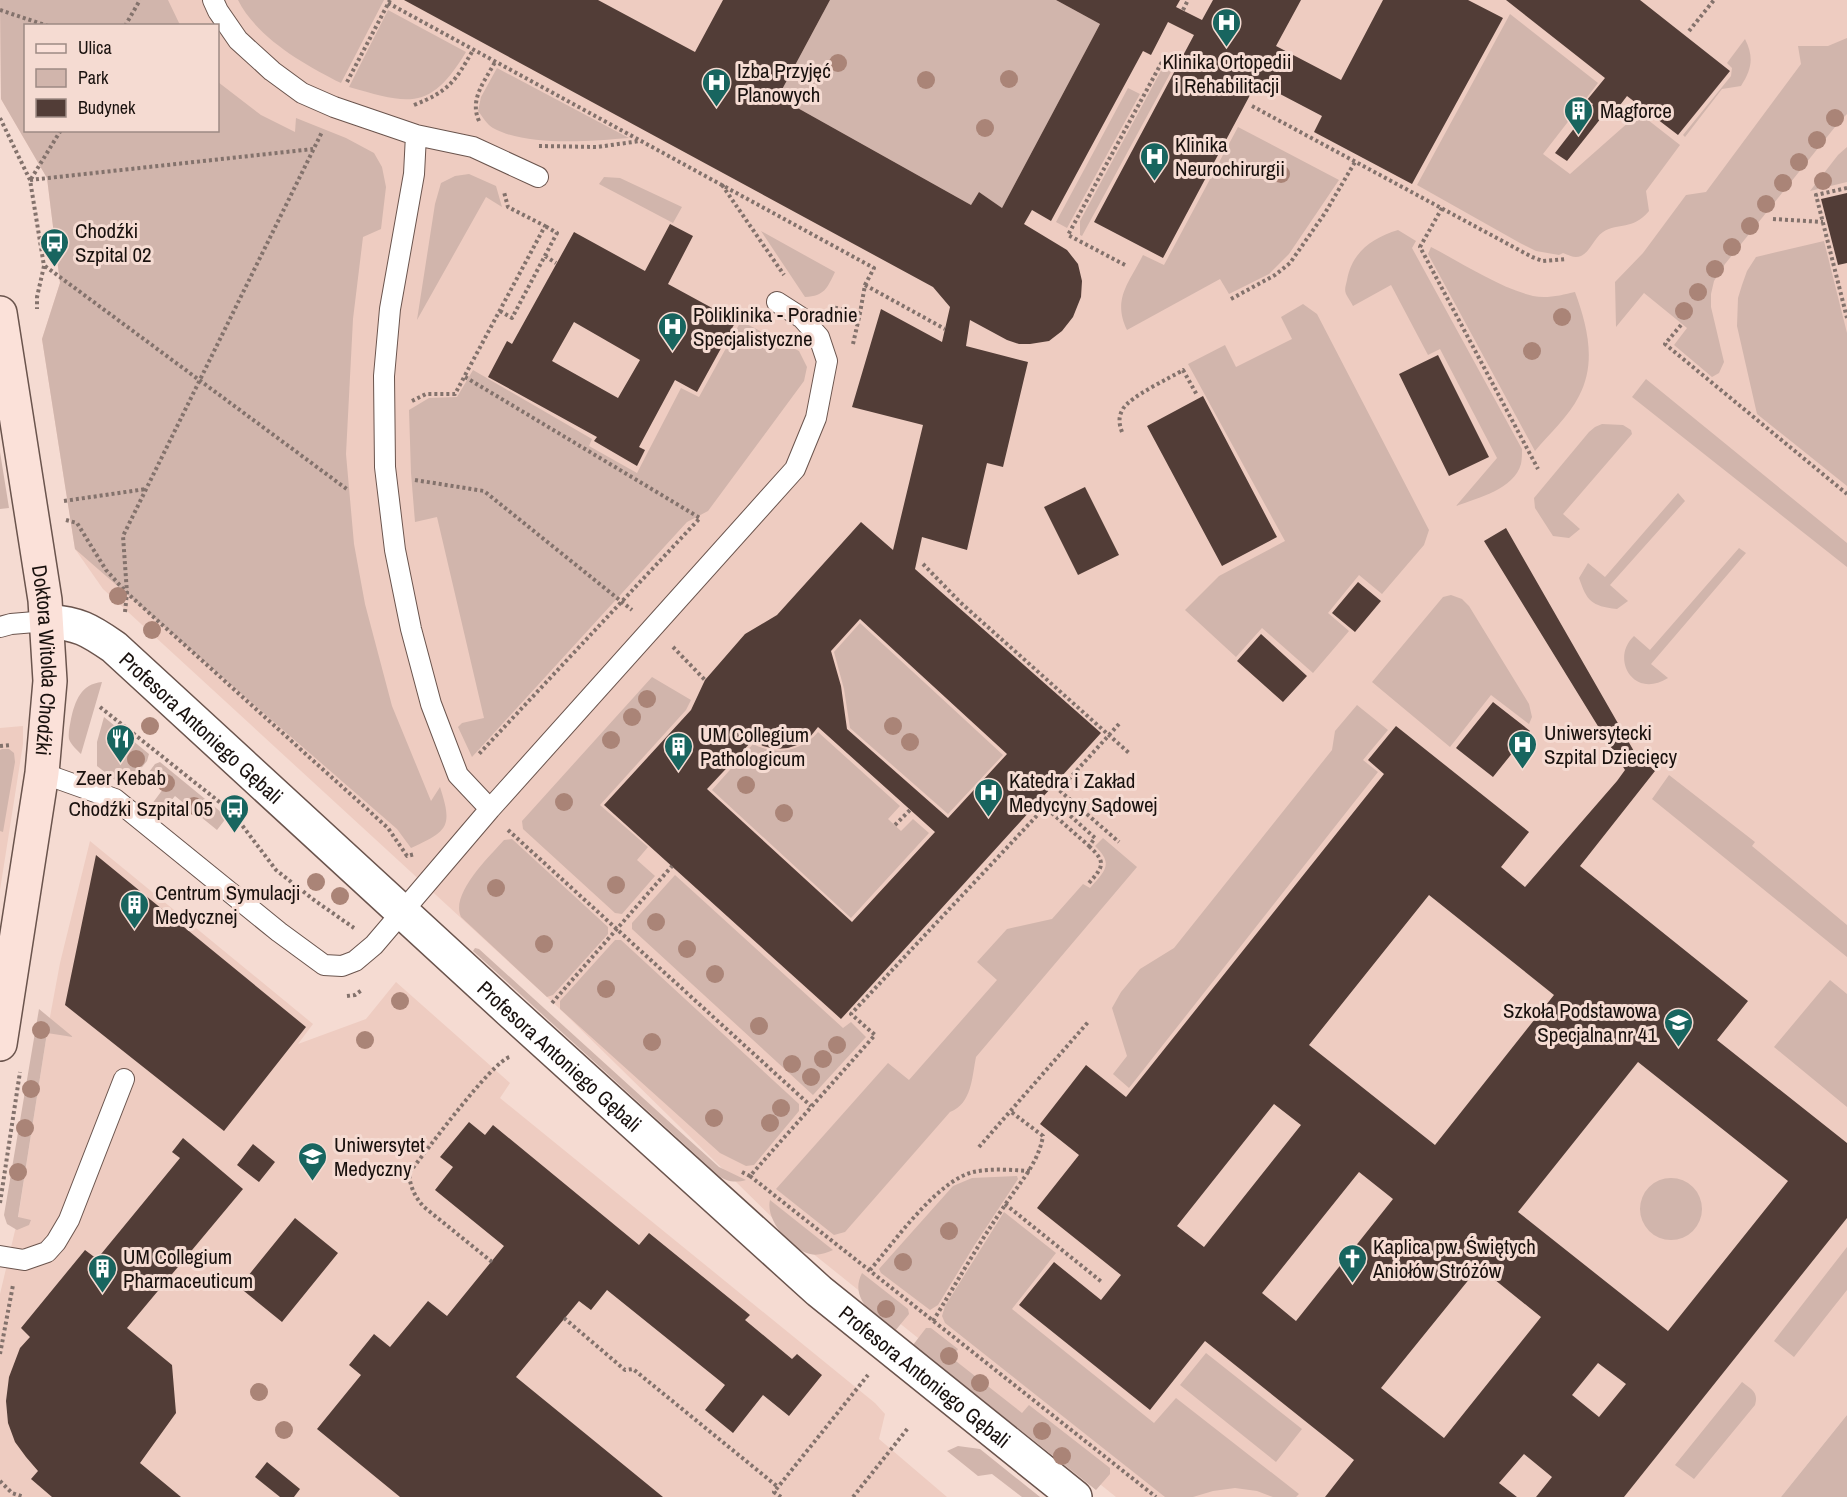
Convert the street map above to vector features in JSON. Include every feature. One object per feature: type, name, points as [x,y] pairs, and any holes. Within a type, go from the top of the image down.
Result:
[{"type":"street","name":"Doktora Witolda Chodźki","points":[[0,313],[47,621],[49,693],[11,1053]]},
{"type":"street","name":"Profesora Antoniego Gębali","points":[[47,621],[74,624],[92,631],[114,646],[819,1291],[1075,1497]]},
{"type":"lane","points":[[213,0],[238,39],[302,93],[334,107],[416,135],[473,147],[538,177]]},
{"type":"lane","points":[[416,135],[414,174],[390,309],[384,376],[385,466],[395,550],[411,629],[431,704],[458,775],[490,809]]},
{"type":"lane","points":[[42,773],[115,799],[279,932],[324,965],[342,966],[355,961],[374,945],[404,912],[490,809],[795,469],[816,418],[827,361],[819,337],[802,318],[777,302]]},
{"type":"lane","points":[[0,627],[47,621]]},
{"type":"lane","points":[[0,1256],[24,1260],[47,1251],[56,1242],[69,1220],[124,1079]]},
{"type":"path","points":[[126,24],[140,0]]},
{"type":"path","points":[[1183,10],[1188,0]]},
{"type":"path","points":[[1689,31],[1714,0]]},
{"type":"path","points":[[125,612],[127,593],[123,536],[334,107],[389,1],[473,50],[874,268],[865,285],[860,313],[831,307]]},
{"type":"path","points":[[0,10],[42,24]]},
{"type":"path","points":[[407,105],[414,105],[436,96],[450,86],[473,50]]},
{"type":"path","points":[[1125,265],[1068,235],[1163,60]]},
{"type":"path","points":[[1252,106],[1532,257],[1543,261],[1566,259]]},
{"type":"path","points":[[0,118],[30,180],[45,266],[37,297],[36,319]]},
{"type":"path","points":[[30,180],[60,132]]},
{"type":"path","points":[[530,145],[597,147],[641,141]]},
{"type":"path","points":[[30,180],[314,149]]},
{"type":"path","points":[[1231,299],[1275,275],[1290,263],[1325,213],[1355,162]]},
{"type":"path","points":[[722,186],[786,277]]},
{"type":"path","points":[[500,311],[512,318],[557,233],[508,207],[502,188]]},
{"type":"path","points":[[1847,188],[1816,195],[1847,318]]},
{"type":"path","points":[[1442,208],[1420,247],[1538,469]]},
{"type":"path","points":[[1773,219],[1823,222]]},
{"type":"path","points":[[411,402],[426,394],[455,394],[545,226]]},
{"type":"path","points":[[545,256],[556,263]]},
{"type":"path","points":[[45,266],[348,490]]},
{"type":"path","points":[[865,285],[945,328]]},
{"type":"path","points":[[1681,325],[1665,344],[1847,494]]},
{"type":"path","points":[[1122,432],[1119,418],[1123,407],[1132,399],[1183,370],[1197,394]]},
{"type":"path","points":[[458,775],[700,518],[465,377]]},
{"type":"path","points":[[406,479],[484,491],[622,600],[705,680]]},
{"type":"path","points":[[56,502],[146,489]]},
{"type":"path","points":[[59,518],[77,523],[105,570],[127,593],[388,828],[407,856],[425,852]]},
{"type":"path","points":[[923,564],[960,602],[1130,753]]},
{"type":"path","points":[[100,707],[232,812],[276,870],[314,900],[354,927],[374,945]]},
{"type":"path","points":[[1119,724],[1059,790],[1119,842]]},
{"type":"path","points":[[1075,805],[1067,813],[1095,838],[1089,846]]},
{"type":"path","points":[[750,1176],[875,1035],[851,1014],[1045,807],[1100,857],[1102,861],[1099,872],[1089,882]]},
{"type":"path","points":[[490,809],[507,828],[812,1106]]},
{"type":"path","points":[[895,825],[910,810]]},
{"type":"path","points":[[549,1006],[672,866]]},
{"type":"path","points":[[344,996],[355,995],[364,989]]},
{"type":"path","points":[[979,1146],[1089,1021]]},
{"type":"path","points":[[0,1203],[11,1053]]},
{"type":"path","points":[[492,1262],[424,1207],[410,1185],[409,1173],[487,1075],[505,1059],[515,1056]]},
{"type":"path","points":[[933,1321],[1005,1204],[1030,1171],[1041,1147],[1043,1136],[1011,1111]]},
{"type":"path","points":[[733,1167],[750,1176],[1156,1497]]},
{"type":"path","points":[[870,1270],[939,1191],[954,1179],[976,1171],[1030,1171]]},
{"type":"path","points":[[1005,1204],[1103,1282]]},
{"type":"path","points":[[0,1354],[9,1302]]},
{"type":"path","points":[[564,1318],[625,1370],[633,1369],[778,1487]]},
{"type":"path","points":[[781,1497],[774,1491],[873,1370]]},
{"type":"path","points":[[853,1497],[908,1428]]},
{"type":"path","points":[[0,1481],[12,1493],[24,1497]]},
{"type":"shaded area","points":[[0,0],[1847,0],[1847,1415],[1781,1497],[1116,1497],[791,1236],[560,1009],[103,589],[75,549],[42,339],[60,283],[47,178],[1,99]]},
{"type":"shaded area","points":[[23,726],[23,744],[0,890],[0,728]]},
{"type":"shaded area","name":"Uniwersytet Medyczny","points":[[90,841],[313,1024],[298,1044],[366,1019],[396,982],[510,1083],[500,1098],[875,1403],[885,1414],[879,1439],[947,1497],[0,1497],[0,1294],[18,1218],[60,963]]},
{"type":"green space","points":[[0,0],[168,0],[180,24],[24,24],[24,132],[219,132],[219,83],[261,115],[295,132],[296,118],[346,138],[374,153],[382,167],[386,187],[381,229],[363,237],[353,319],[346,454],[354,544],[365,604],[392,706],[431,801],[440,787],[444,800],[446,819],[444,826],[433,837],[411,848],[397,829],[75,549],[42,339],[60,283],[47,178],[1,99]]},
{"type":"green space","points":[[238,0],[384,0],[341,83],[312,68],[269,38],[246,14]]},
{"type":"green space","points":[[830,0],[1056,0],[1100,24],[1002,208],[979,192],[971,205],[778,97]]},
{"type":"green space","points":[[388,10],[466,52],[441,85],[429,94],[403,99],[349,87]]},
{"type":"green space","points":[[1510,14],[1598,83],[1543,154],[1570,174],[1639,113],[1680,145],[1646,191],[1649,211],[1631,224],[1603,232],[1584,254],[1578,257],[1563,253],[1559,255],[1536,251],[1417,185]]},
{"type":"green space","points":[[1847,38],[1847,114],[1725,264],[1714,281],[1711,307],[1724,362],[1719,373],[1712,377],[1674,345],[1687,328],[1644,293],[1616,327],[1615,282],[1643,253],[1686,195],[1706,192],[1801,64],[1798,46],[1828,46]]},
{"type":"green space","points":[[1745,39],[1751,57],[1748,74],[1741,86],[1722,89],[1685,137],[1683,135],[1731,76],[1732,68],[1727,63]]},
{"type":"green space","points":[[1170,54],[1178,59],[1082,236],[1080,235],[1080,221]]},
{"type":"green space","points":[[497,68],[629,138],[578,141],[541,140],[507,134],[493,128],[478,111],[481,97]]},
{"type":"green space","points":[[1128,88],[1140,94],[1067,228],[1056,222]]},
{"type":"green space","points":[[1238,127],[1339,180],[1289,254],[1269,274],[1229,294],[1220,279],[1127,330],[1121,309],[1124,291],[1132,274],[1143,255],[1164,265]]},
{"type":"green space","points":[[1847,147],[1847,182],[1810,191],[1838,155]]},
{"type":"green space","points":[[469,174],[496,186],[502,207],[486,197],[417,320],[435,204],[441,183],[455,176]]},
{"type":"green space","points":[[604,177],[620,178],[682,207],[673,223],[599,184]]},
{"type":"green space","points":[[1398,230],[1416,241],[1412,248],[1522,449],[1521,464],[1511,480],[1484,496],[1456,506],[1497,458],[1440,349],[1428,355],[1391,285],[1353,306],[1345,292],[1350,270],[1358,254],[1380,237]]},
{"type":"green space","points":[[761,231],[835,272],[830,283],[821,293],[805,297]]},
{"type":"green space","points":[[1824,241],[1847,333],[1847,486],[1757,414],[1737,326],[1738,298],[1747,271],[1756,257]]},
{"type":"green space","points":[[1431,247],[1494,281],[1520,292],[1544,297],[1575,292],[1586,330],[1588,370],[1579,396],[1570,411],[1535,451],[1428,254]]},
{"type":"green space","points":[[1303,304],[1317,314],[1429,530],[1424,545],[1382,594],[1359,575],[1328,613],[1349,631],[1313,673],[1262,628],[1236,657],[1185,610],[1219,576],[1285,541],[1188,364],[1225,345],[1236,367],[1292,339],[1281,317]]},
{"type":"green space","points":[[741,321],[799,351],[807,367],[804,381],[708,511],[687,522],[472,757],[458,727],[462,723],[484,718],[437,517],[415,522],[409,410],[429,398],[457,397],[473,370],[592,439],[589,446],[637,473],[681,388],[699,397]]},
{"type":"green space","points":[[1646,379],[1847,543],[1847,567],[1632,397]]},
{"type":"green space","points":[[1602,424],[1623,425],[1631,430],[1632,434],[1563,514],[1580,529],[1569,538],[1553,536],[1535,508],[1534,498],[1589,432]]},
{"type":"green space","points":[[0,452],[9,508],[0,509]]},
{"type":"green space","points":[[1678,493],[1685,501],[1610,585],[1628,601],[1617,609],[1601,606],[1591,601],[1579,578],[1588,563],[1605,577]]},
{"type":"green space","points":[[1739,548],[1746,553],[1651,664],[1668,678],[1656,683],[1645,684],[1636,680],[1629,674],[1624,655],[1627,645],[1634,636],[1650,650]]},
{"type":"green space","points":[[1451,595],[1462,599],[1469,606],[1529,704],[1532,717],[1529,724],[1491,695],[1450,747],[1372,682],[1443,597]]},
{"type":"green space","points":[[860,623],[1003,755],[948,814],[850,728],[844,689],[834,652]]},
{"type":"green space","points":[[652,677],[691,700],[686,710],[600,805],[648,847],[637,860],[655,876],[622,914],[615,913],[523,829],[522,821]]},
{"type":"green space","points":[[102,682],[81,754],[69,739],[73,712],[80,694],[89,686]]},
{"type":"green space","points":[[1357,705],[1388,730],[1363,760],[1378,772],[1129,1088],[1113,1074],[1127,1056],[1112,1008],[1121,992],[1140,969],[1174,948],[1332,750],[1335,731]]},
{"type":"green space","points":[[104,717],[149,754],[147,761],[125,788],[97,766],[97,742]]},
{"type":"green space","points":[[818,732],[900,806],[888,819],[901,831],[913,819],[929,833],[851,918],[712,790],[753,744],[770,750],[788,750],[804,744]]},
{"type":"green space","points":[[9,749],[14,753],[15,762],[3,832],[0,831],[0,750]]},
{"type":"green space","points":[[160,762],[227,817],[217,830],[175,796],[160,814],[149,808],[163,789],[146,776],[155,764]]},
{"type":"green space","points":[[1669,775],[1755,842],[1752,846],[1847,925],[1847,957],[1652,799]]},
{"type":"green space","points":[[1103,838],[1137,867],[976,1057],[970,1089],[963,1103],[950,1112],[845,1232],[834,1235],[776,1189],[888,1063],[909,1080],[997,980],[977,962],[1007,929],[1052,919],[1083,884],[1090,888],[1105,867],[1104,858],[1095,846]]},
{"type":"green space","points":[[512,839],[608,927],[608,934],[553,995],[547,997],[461,917],[459,908],[461,898],[473,876],[504,840]]},
{"type":"green space","points":[[675,875],[843,1028],[851,1022],[866,1037],[813,1095],[632,929],[632,923]]},
{"type":"green space","points":[[615,940],[621,940],[799,1104],[799,1111],[754,1165],[746,1166],[720,1153],[560,1009],[560,1001]]},
{"type":"green space","points":[[475,948],[479,949],[719,1167],[746,1180],[731,1181],[718,1175],[473,951]]},
{"type":"green space","points":[[1830,980],[1847,994],[1847,1107],[1774,1047]]},
{"type":"green space","points":[[39,1009],[73,1037],[47,1033],[18,1217],[31,1220],[29,1225],[17,1230],[7,1224],[4,1215]]},
{"type":"green space","points":[[1017,1176],[1018,1179],[938,1305],[930,1310],[881,1273],[879,1269],[953,1186],[972,1178]]},
{"type":"green space","points":[[1671,1178],[1683,1180],[1693,1187],[1700,1197],[1702,1209],[1700,1221],[1693,1231],[1683,1238],[1671,1240],[1659,1238],[1649,1231],[1642,1221],[1640,1209],[1642,1197],[1649,1187],[1659,1180]]},
{"type":"green space","points":[[770,1200],[833,1250],[813,1255],[795,1247],[775,1225],[771,1216]]},
{"type":"green space","points":[[1004,1212],[1056,1253],[1012,1309],[1154,1423],[1176,1398],[1299,1494],[1296,1497],[1273,1497],[1257,1491],[1235,1488],[1193,1497],[1165,1497],[945,1323],[942,1316],[945,1306]]},
{"type":"green space","points":[[1847,1247],[1847,1290],[1794,1357],[1774,1341]]},
{"type":"green space","points":[[862,1273],[908,1309],[909,1314],[895,1331],[873,1314],[862,1300],[859,1283]]},
{"type":"green space","points":[[926,1328],[931,1328],[958,1349],[952,1358],[1022,1413],[1029,1405],[1110,1468],[1110,1474],[1096,1490],[913,1345]]},
{"type":"green space","points":[[1206,1353],[1302,1429],[1276,1462],[1180,1385]]},
{"type":"green space","points":[[1742,1382],[1755,1394],[1755,1405],[1694,1479],[1675,1465]]},
{"type":"green space","points":[[1847,1415],[1847,1497],[1781,1497]]},
{"type":"green space","points":[[958,1446],[980,1449],[1040,1497],[1022,1497],[992,1474],[978,1476],[947,1451]]},
{"type":"building","points":[[404,0],[598,0],[695,52],[723,0],[830,0],[778,97],[971,205],[979,192],[1002,208],[1100,24],[1056,0],[1180,0],[1176,7],[1202,20],[1213,0],[1301,0],[1276,46],[1341,80],[1383,0],[1468,0],[1503,18],[1412,184],[1314,132],[1322,116],[1257,82],[1163,258],[1094,222],[1194,35],[1168,22],[1151,55],[1143,51],[1051,221],[1032,210],[1024,224],[1067,250],[1078,264],[1082,281],[1081,297],[1073,317],[1062,331],[1049,341],[1019,344],[970,320],[966,346],[1028,362],[1003,467],[987,463],[967,550],[922,537],[915,569],[1101,733],[841,1019],[604,805],[691,710],[705,680],[745,634],[777,615],[861,522],[893,550],[923,425],[852,407],[881,309],[942,342],[950,307],[933,287]],"holes":[[[860,619],[1007,754],[948,818],[847,729],[841,686],[831,651]],[[818,727],[935,832],[852,922],[707,789],[753,740],[775,749],[788,748],[800,744]]]},
{"type":"building","points":[[1506,0],[1640,0],[1730,71],[1678,135],[1627,96],[1611,117],[1605,113],[1567,161],[1555,153],[1593,104],[1587,100],[1605,78]]},
{"type":"building","points":[[1847,193],[1847,263],[1838,265],[1821,199]]},
{"type":"building","name":"Poliklinika - Poradnie Specjalistyczne","points":[[670,224],[693,236],[668,284],[736,321],[697,392],[675,380],[639,447],[645,450],[637,466],[594,441],[597,437],[488,377],[507,341],[512,344],[574,232],[645,271]],"holes":[[[574,322],[640,360],[618,398],[552,361]]]},
{"type":"building","points":[[1438,355],[1489,457],[1449,476],[1399,374]]},
{"type":"building","points":[[1203,396],[1277,537],[1222,566],[1147,426]]},
{"type":"building","points":[[1085,487],[1119,555],[1078,575],[1044,507]]},
{"type":"building","points":[[1506,528],[1635,753],[1655,771],[1580,866],[1748,1001],[1717,1040],[1847,1143],[1847,1218],[1624,1497],[1536,1497],[1552,1477],[1524,1454],[1499,1483],[1517,1497],[1325,1497],[1354,1460],[1205,1341],[1150,1410],[1019,1305],[1054,1262],[1101,1300],[1121,1275],[1037,1208],[1079,1155],[1040,1124],[1086,1065],[1126,1097],[1384,774],[1368,760],[1396,726],[1529,832],[1501,867],[1525,887],[1617,781],[1625,770],[1484,541]],"holes":[[[1429,895],[1554,995],[1435,1145],[1309,1045]],[[1638,1062],[1788,1181],[1668,1331],[1518,1212]],[[1274,1104],[1301,1125],[1204,1247],[1177,1226]],[[1359,1172],[1393,1199],[1296,1321],[1262,1293]],[[1479,1267],[1541,1317],[1444,1438],[1381,1388]],[[1598,1363],[1626,1384],[1599,1417],[1572,1395]]]},
{"type":"building","points":[[1358,582],[1381,601],[1355,632],[1332,613]]},
{"type":"building","points":[[1261,634],[1307,676],[1283,702],[1237,661]]},
{"type":"building","points":[[1493,702],[1530,731],[1493,777],[1456,748]]},
{"type":"building","name":"Centrum Symulacji Medycznej","points":[[96,855],[306,1027],[224,1131],[65,1005]]},
{"type":"building","points":[[469,1122],[485,1135],[493,1125],[639,1245],[649,1233],[750,1315],[745,1320],[792,1359],[797,1354],[822,1375],[789,1416],[763,1395],[733,1433],[705,1410],[725,1385],[607,1290],[591,1310],[579,1301],[516,1377],[663,1497],[400,1497],[317,1429],[361,1375],[349,1365],[374,1334],[390,1347],[428,1301],[447,1316],[504,1246],[435,1190],[453,1167],[440,1157]]},
{"type":"building","name":"UM Collegium Pharmaceuticum","points":[[183,1138],[243,1189],[127,1328],[172,1365],[176,1413],[140,1463],[181,1497],[52,1497],[31,1479],[38,1471],[15,1442],[8,1423],[6,1401],[9,1377],[20,1348],[30,1337],[21,1328],[85,1250],[97,1259],[180,1158],[172,1152]]},
{"type":"building","points":[[253,1144],[275,1162],[259,1182],[237,1165]]},
{"type":"building","points":[[295,1218],[338,1253],[282,1322],[239,1287]]},
{"type":"building","points":[[267,1462],[300,1489],[294,1497],[280,1497],[255,1477]]},
{"type":"place","name":"Klinika Ortopedii i Rehabilitacji","points":[[1227,48]]},
{"type":"place","name":"Izba Przyjęć Planowych","points":[[716,108]]},
{"type":"place","name":"Magforce","points":[[1579,136]]},
{"type":"place","name":"Klinika Neurochirurgii","points":[[1154,182]]},
{"type":"place","name":"Chodźki Szpital 02","points":[[54,268]]},
{"type":"place","name":"Poliklinika - Poradnie Specjalistyczne","points":[[672,352]]},
{"type":"place","name":"Zeer Kebab","points":[[121,764]]},
{"type":"place","name":"Uniwersytecki Szpital Dziecięcy","points":[[1523,770]]},
{"type":"place","name":"UM Collegium Pathologicum","points":[[679,772]]},
{"type":"place","name":"Katedra i Zakład Medycyny Sądowej","points":[[988,818]]},
{"type":"place","name":"Chodźki Szpital 05","points":[[234,834]]},
{"type":"place","name":"Centrum Symulacji Medycznej","points":[[134,930]]},
{"type":"place","name":"Szkoła Podstawowa Specjalna nr 41","points":[[1678,1048]]},
{"type":"place","name":"Uniwersytet Medyczny","points":[[313,1182]]},
{"type":"place","name":"Kaplica pw. Świętych Aniołów Stróżów","points":[[1352,1284]]},
{"type":"place","name":"UM Collegium Pharmaceuticum","points":[[102,1294]]}]
